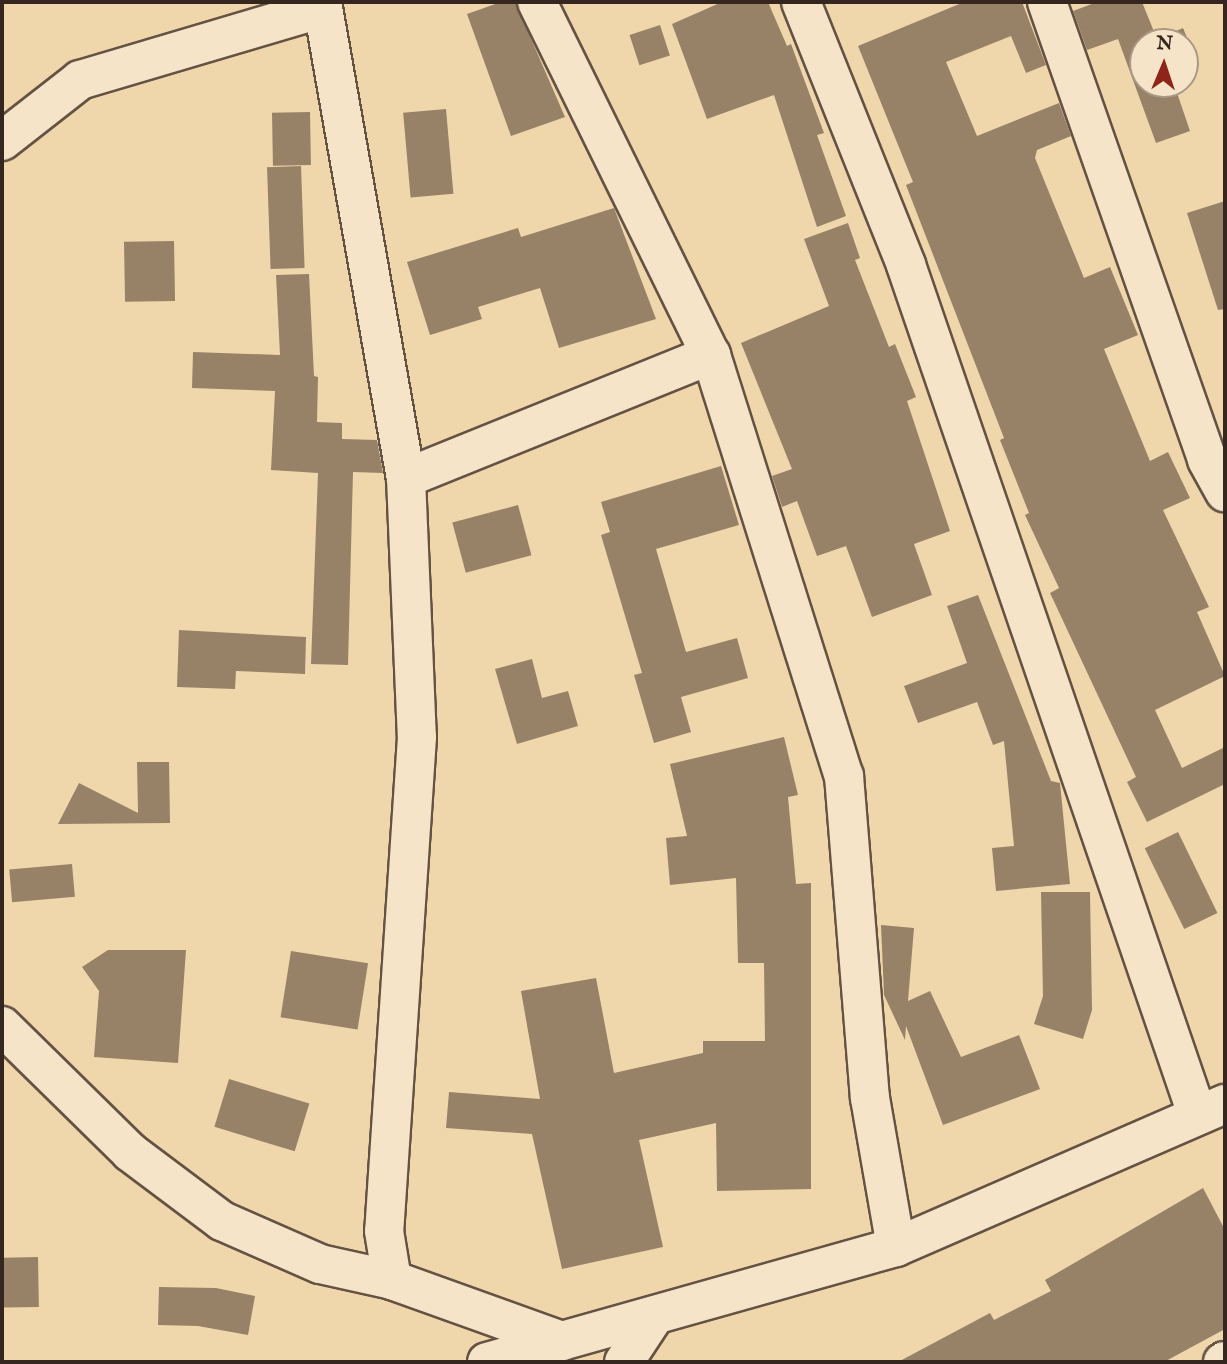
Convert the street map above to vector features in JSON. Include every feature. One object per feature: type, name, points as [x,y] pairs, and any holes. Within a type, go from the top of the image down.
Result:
[{"type":"street","points":[[537,2],[712,355],[844,776],[870,1098],[896,1247]]},
{"type":"street","points":[[487,1362],[896,1247],[1211,1109],[906,265],[801,2]]},
{"type":"street","points":[[1047,2],[1208,460],[1225,492]]},
{"type":"street","points":[[2,141],[80,79],[333,4],[406,478],[417,737],[384,1231],[391,1280]]},
{"type":"street","points":[[406,478],[712,355]]},
{"type":"street","points":[[2,1026],[130,1152],[222,1221],[320,1264],[391,1280],[562,1341]]},
{"type":"street","points":[[624,1362],[655,1315]]},
{"type":"building","points":[[501,2],[515,2],[565,117],[511,136],[467,14]]},
{"type":"building","points":[[722,2],[768,2],[787,46],[791,44],[824,133],[817,135],[846,216],[817,227],[774,95],[707,119],[672,24]]},
{"type":"building","points":[[964,2],[1022,2],[1046,65],[1026,73],[1011,36],[946,62],[977,136],[1059,103],[1071,136],[1037,150],[1035,158],[1084,278],[1110,267],[1138,335],[1104,349],[1150,461],[1168,452],[1190,498],[1163,510],[1209,607],[1197,612],[1225,676],[1155,710],[1182,768],[1225,747],[1225,784],[1147,822],[1127,782],[1136,777],[1050,593],[1059,588],[1025,515],[1029,513],[1000,440],[1004,438],[906,185],[913,182],[858,46]]},
{"type":"building","points":[[1097,2],[1142,2],[1153,28],[1129,28],[1129,69],[1118,39],[1087,50],[1073,11]]},
{"type":"building","points":[[660,25],[670,55],[639,65],[630,35]]},
{"type":"building","points":[[1140,98],[1179,98],[1190,131],[1156,143]]},
{"type":"building","points":[[446,109],[453,194],[411,197],[403,113]]},
{"type":"building","points":[[310,112],[311,165],[273,166],[272,113]]},
{"type":"building","points":[[301,166],[305,268],[271,269],[267,167]]},
{"type":"building","points":[[1225,201],[1225,309],[1218,310],[1187,213]]},
{"type":"building","points":[[614,208],[656,319],[559,348],[540,288],[478,307],[482,319],[430,335],[407,262],[518,228],[521,237]]},
{"type":"building","points":[[848,223],[860,258],[855,260],[889,347],[895,344],[916,397],[907,401],[950,531],[914,544],[932,595],[872,617],[846,546],[817,556],[797,501],[782,507],[772,476],[792,469],[741,343],[829,306],[804,239]]},
{"type":"building","points":[[174,241],[175,301],[125,302],[124,242]]},
{"type":"building","points":[[309,274],[314,376],[318,377],[317,422],[342,423],[342,439],[377,440],[383,473],[353,472],[348,665],[311,664],[318,473],[271,470],[275,391],[192,388],[193,352],[280,355],[276,275]]},
{"type":"building","points":[[721,466],[739,525],[656,549],[686,652],[737,638],[748,678],[681,697],[691,732],[654,743],[634,675],[642,673],[601,535],[610,532],[601,502]]},
{"type":"building","points":[[518,505],[531,555],[466,573],[452,523]]},
{"type":"building","points":[[978,595],[1051,781],[1060,783],[1070,884],[996,891],[992,848],[1014,846],[1004,741],[993,745],[977,702],[918,723],[904,686],[967,663],[947,606]]},
{"type":"building","points":[[179,630],[306,637],[305,674],[236,671],[235,689],[177,687]]},
{"type":"building","points":[[532,659],[542,698],[568,691],[578,726],[517,744],[495,669]]},
{"type":"building","points":[[784,737],[798,795],[788,797],[796,884],[811,883],[811,1189],[717,1191],[716,1123],[639,1140],[663,1247],[562,1269],[532,1134],[446,1128],[449,1092],[540,1099],[521,991],[596,978],[614,1073],[703,1053],[703,1041],[765,1041],[764,963],[738,963],[736,878],[670,885],[666,838],[687,836],[670,764]]},
{"type":"building","points":[[137,762],[169,762],[170,823],[58,824],[79,783],[138,813]]},
{"type":"building","points":[[1178,832],[1217,913],[1184,929],[1145,848]]},
{"type":"building","points":[[72,864],[75,897],[12,902],[9,869]]},
{"type":"building","points":[[1041,892],[1090,892],[1092,1010],[1083,1039],[1034,1024],[1043,996]]},
{"type":"building","points":[[881,925],[914,928],[908,1001],[930,991],[961,1057],[1019,1035],[1040,1089],[943,1125],[906,1026],[905,1040],[884,995]]},
{"type":"building","points":[[108,950],[186,950],[178,1063],[94,1057],[99,991],[82,967]]},
{"type":"building","points":[[291,951],[368,963],[358,1029],[281,1017]]},
{"type":"building","points":[[229,1079],[309,1104],[295,1151],[214,1127]]},
{"type":"building","points":[[1203,1188],[1225,1230],[1225,1329],[1164,1362],[898,1362],[990,1313],[994,1320],[1051,1291],[1045,1280]]},
{"type":"building","points":[[38,1257],[39,1307],[3,1308],[2,1258]]},
{"type":"building","points":[[159,1287],[216,1288],[255,1296],[248,1335],[198,1326],[158,1325]]}]
